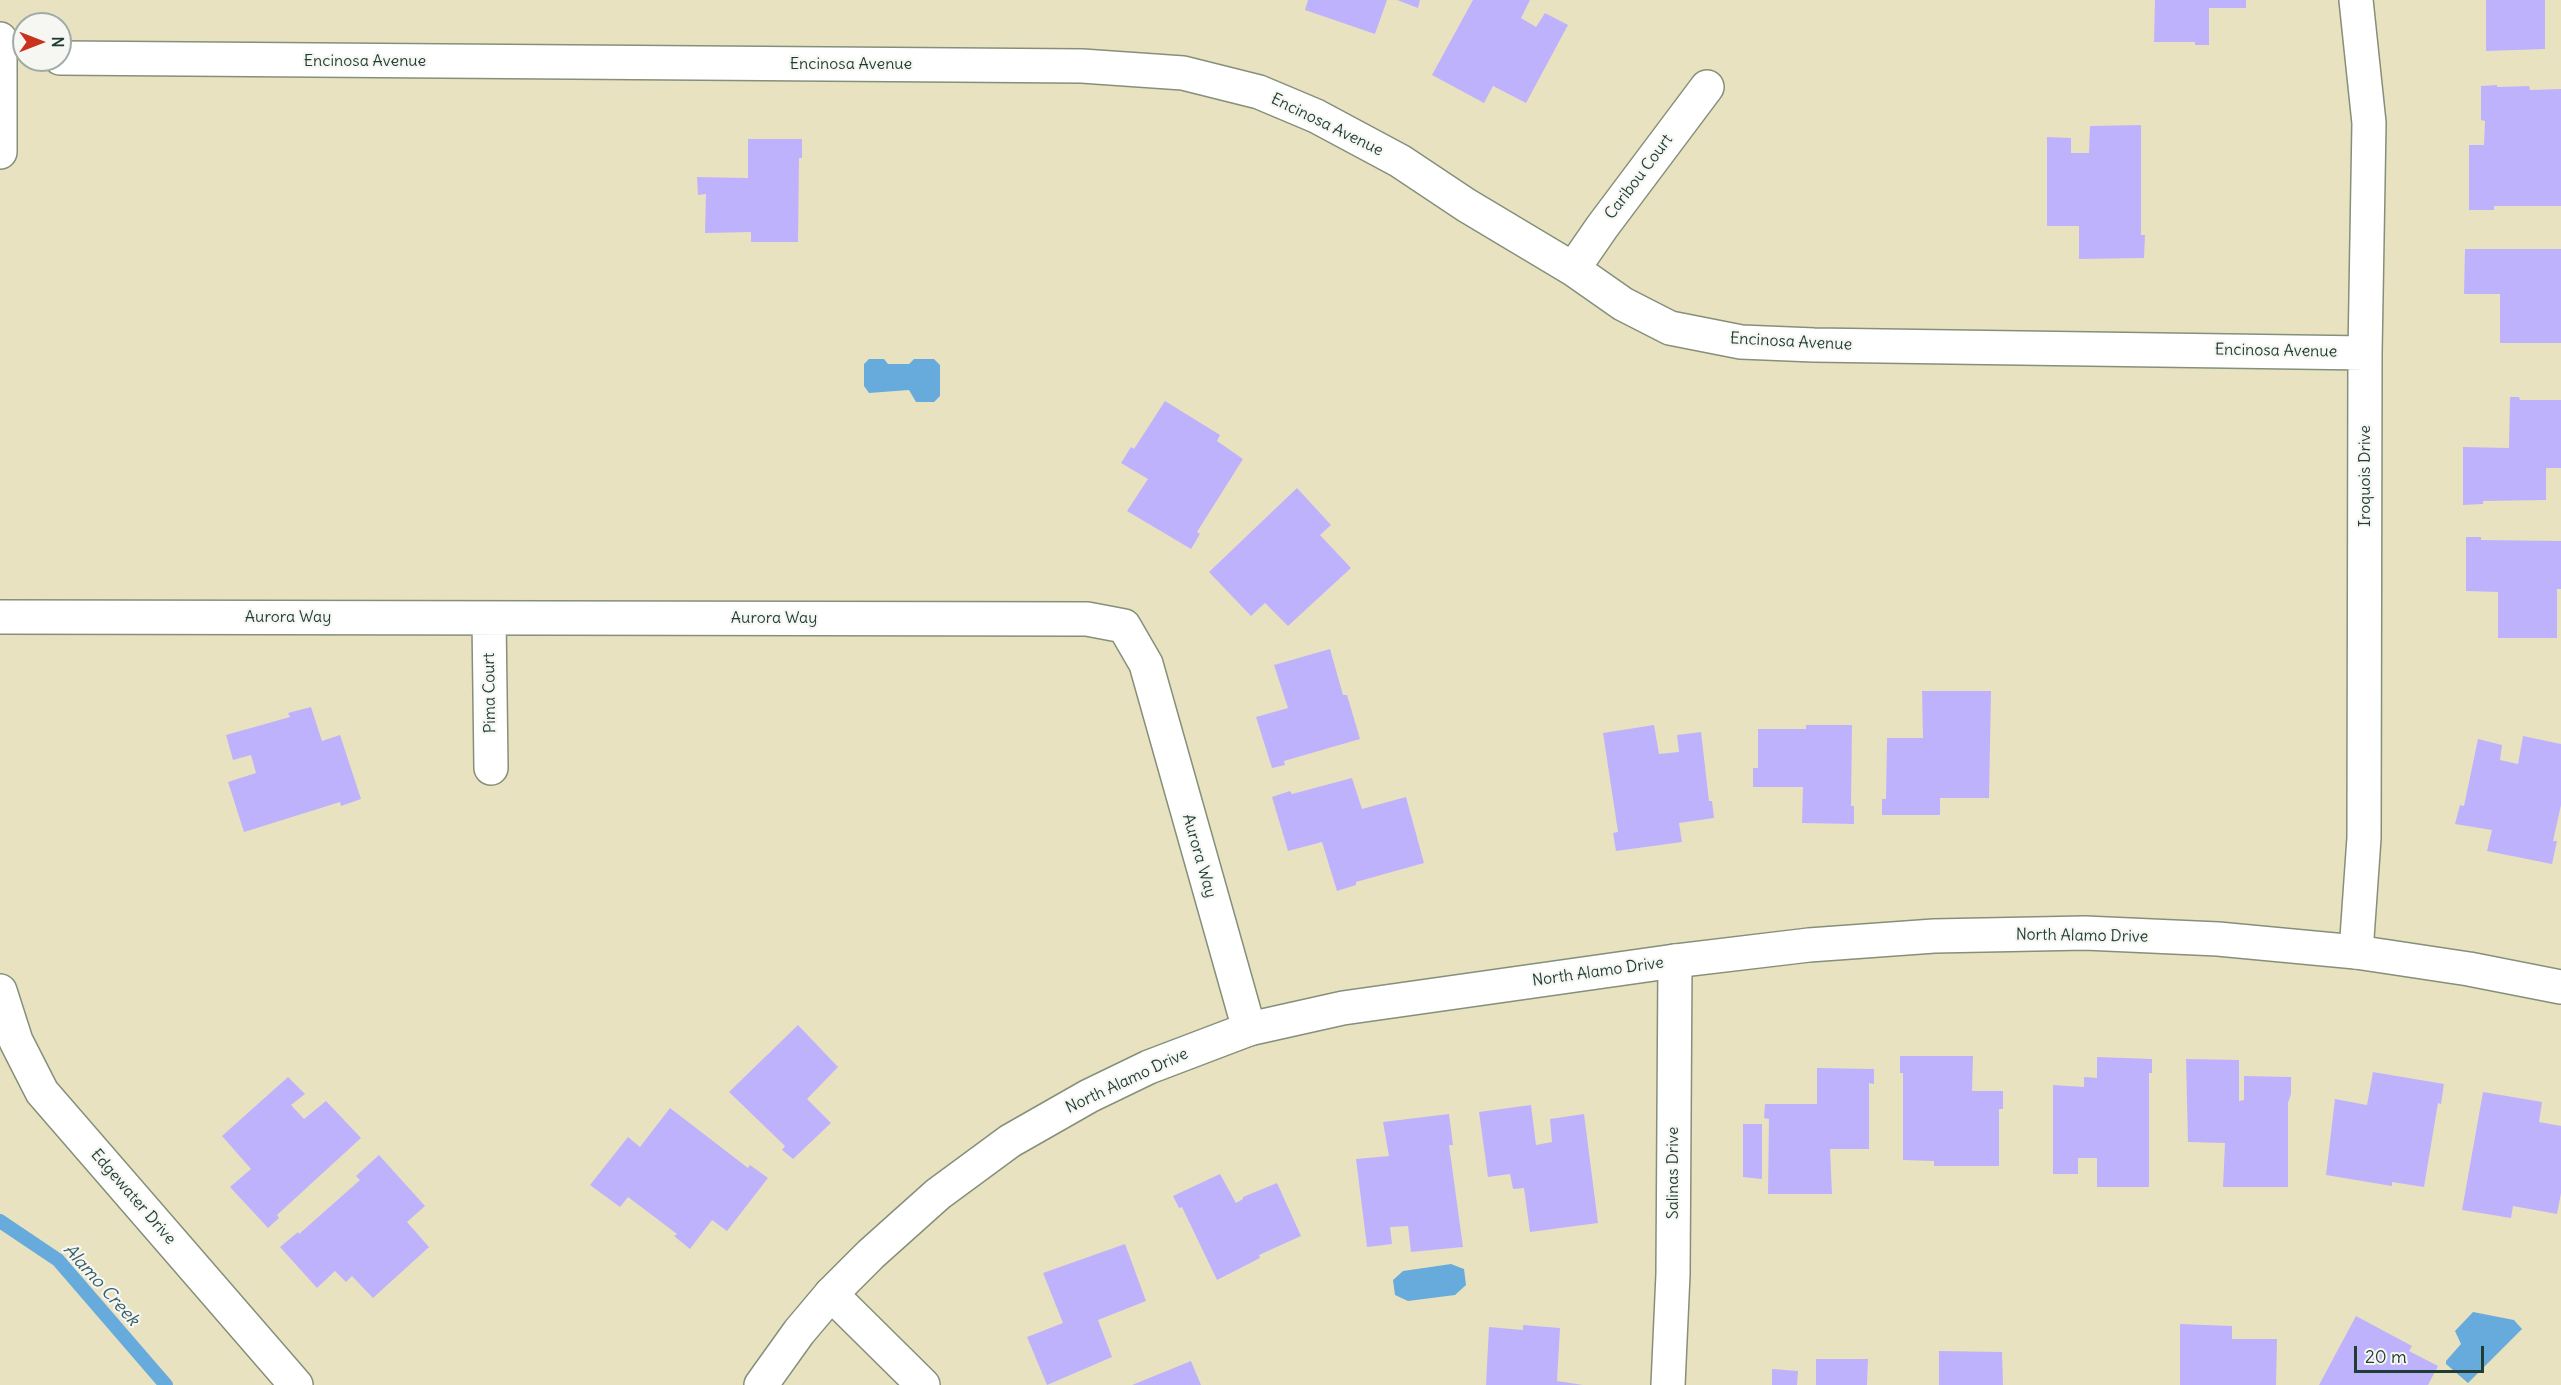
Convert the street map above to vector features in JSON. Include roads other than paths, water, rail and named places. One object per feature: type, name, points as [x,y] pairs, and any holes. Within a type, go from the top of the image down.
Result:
[{"type":"street","name":"Iroquois Drive","points":[[2356,0],[2369,123],[2365,353],[2364,838],[2356,952]]},
{"type":"street","points":[[0,39],[0,152]]},
{"type":"street","name":"Encinosa Avenue","points":[[72,58],[1082,66],[1183,73],[1259,92],[1316,116],[1400,161],[1466,205],[1573,269],[1623,304],[1670,328],[1741,342],[1814,345],[2365,353]]},
{"type":"street","name":"Caribou Court","points":[[1573,269],[1707,87]]},
{"type":"street","name":"Aurora Way","points":[[0,617],[1087,619],[1124,626],[1146,664],[1249,1029]]},
{"type":"street","name":"Pima Court","points":[[489,618],[491,768]]},
{"type":"street","name":"North Alamo Drive","points":[[761,1385],[799,1332],[831,1294],[871,1254],[938,1194],[1010,1141],[1109,1086],[1149,1067],[1249,1029],[1343,1008],[1675,961],[1809,945],[1934,936],[2085,933],[2218,939],[2356,952],[2469,969],[2561,987]]},
{"type":"street","name":"Salinas Drive","points":[[1668,1385],[1672,1274],[1675,961]]},
{"type":"street","name":"Edgewater Drive","points":[[0,991],[16,1041],[42,1092],[296,1385]]},
{"type":"street","points":[[831,1294],[923,1385]]},
{"type":"water","points":[[869,359],[884,359],[888,364],[909,364],[914,359],[934,359],[940,365],[940,396],[934,402],[916,402],[909,390],[869,393],[864,386],[864,364]]},
{"type":"water","points":[[1451,1264],[1464,1269],[1466,1285],[1455,1295],[1408,1301],[1395,1295],[1393,1280],[1403,1271]]},
{"type":"water","points":[[2473,1312],[2514,1320],[2522,1329],[2468,1383],[2446,1364],[2446,1361],[2461,1344],[2455,1331]]},
{"type":"waterway","name":"Alamo Creek","points":[[0,1221],[58,1260],[166,1385]]}]
